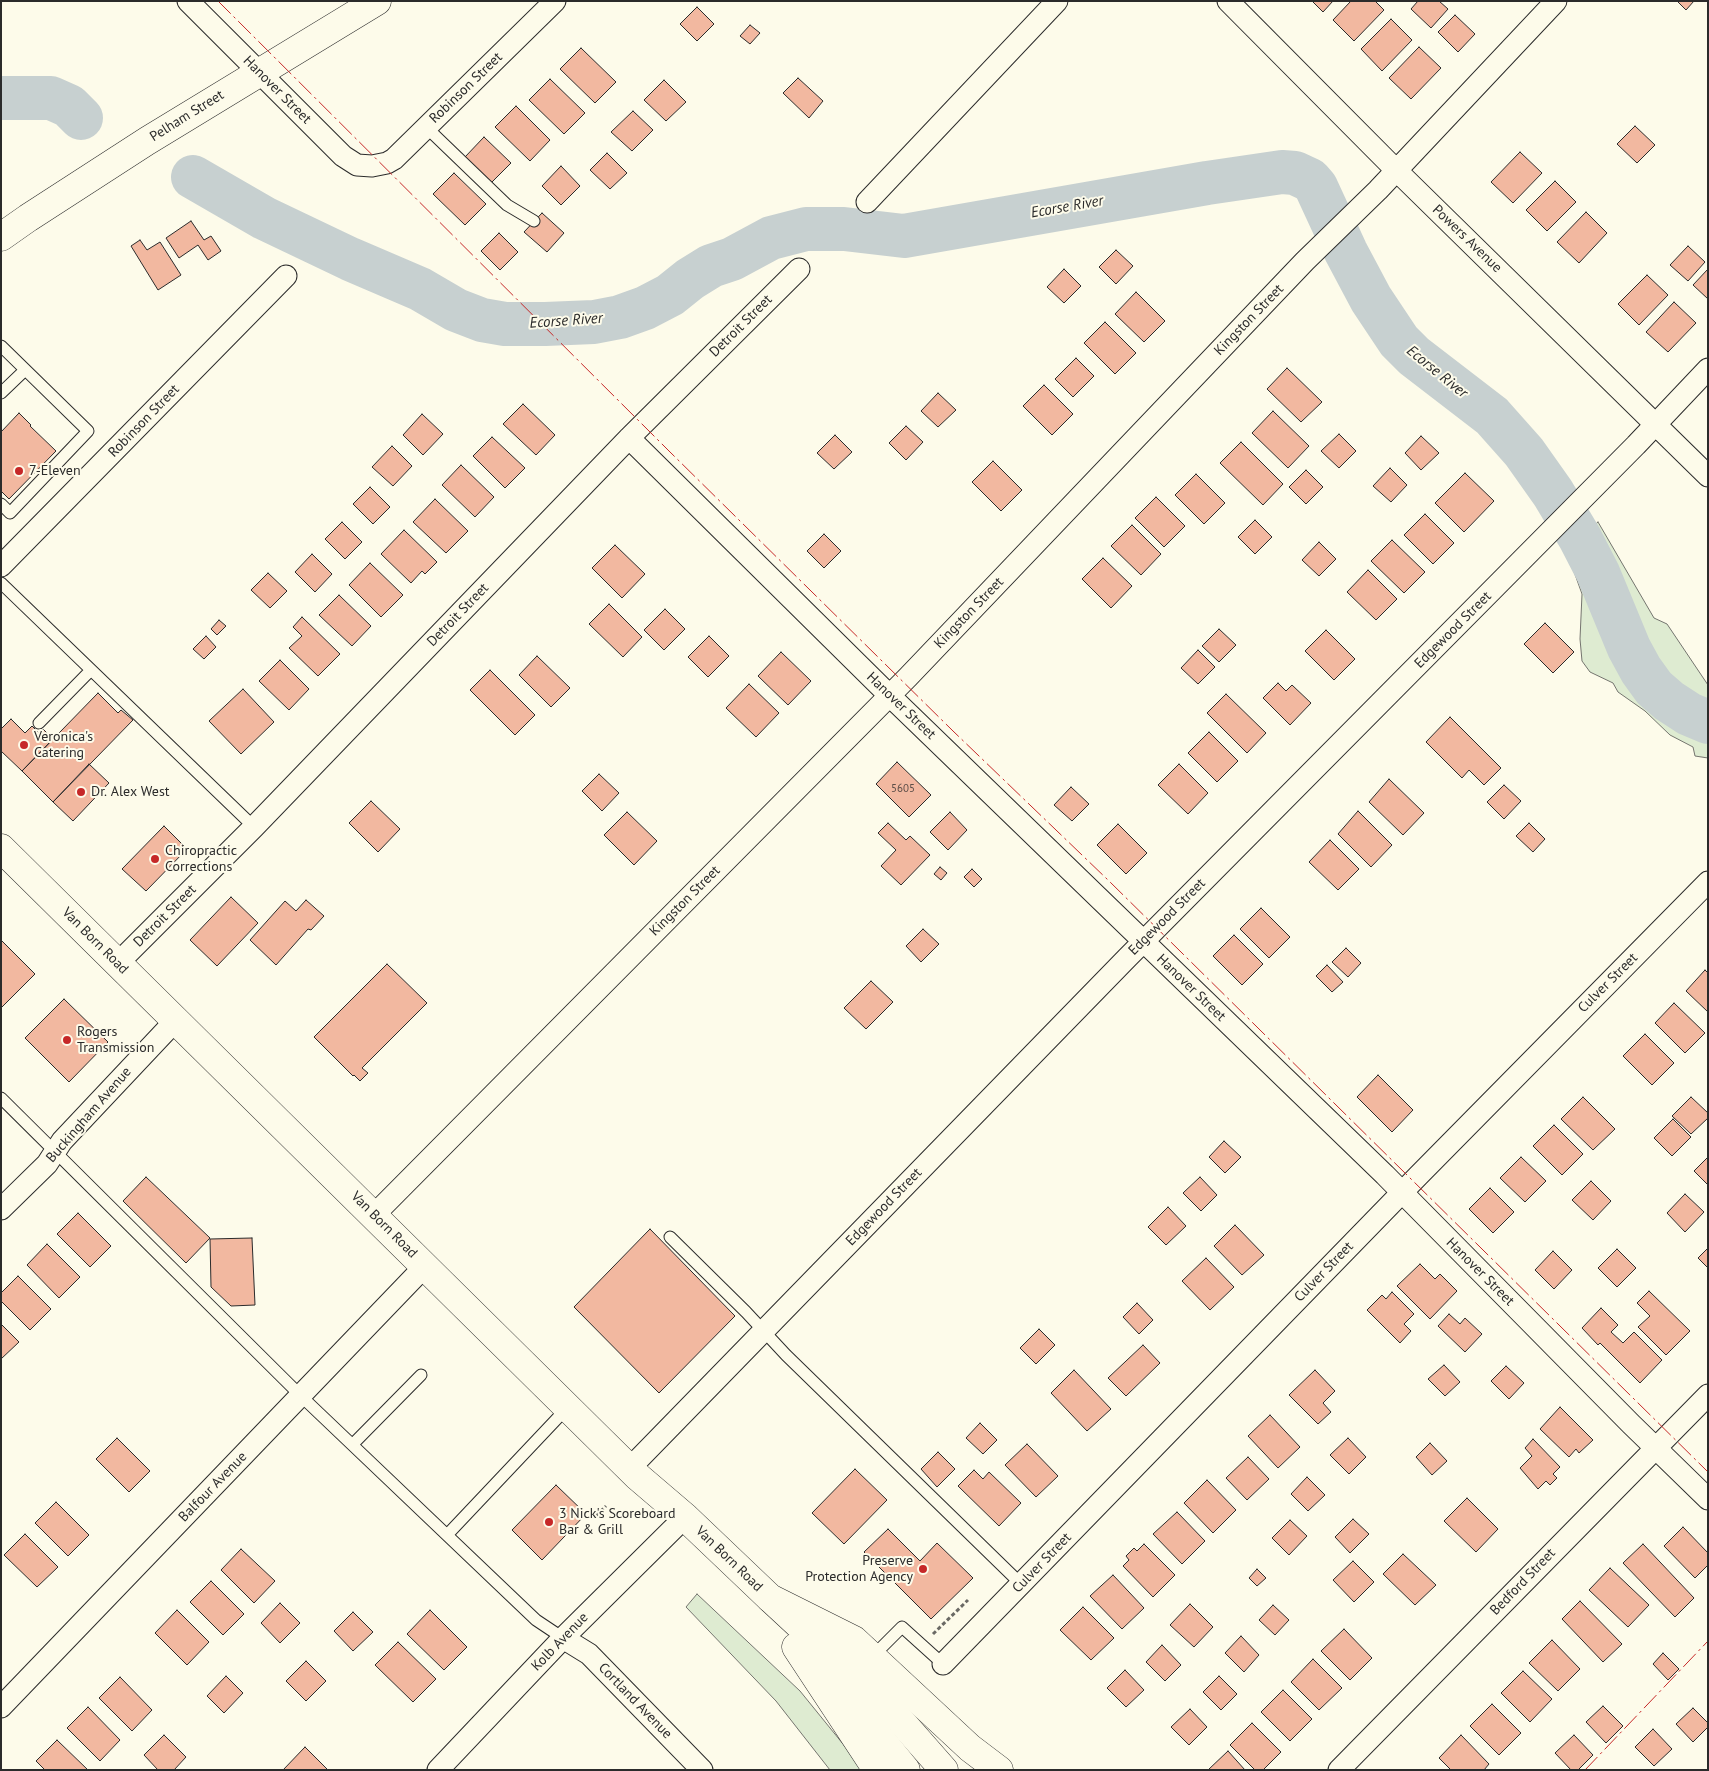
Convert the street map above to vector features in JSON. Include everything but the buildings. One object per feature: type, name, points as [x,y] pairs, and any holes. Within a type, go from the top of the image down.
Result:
[{"type":"main road","name":"Pelham Street","points":[[1,237],[140,145],[377,1]]},
{"type":"main road","name":"Van Born Road","points":[[1,848],[630,1468],[685,1517],[770,1598],[854,1640],[970,1748],[998,1770]]},
{"type":"main road","name":"Van Born Road","points":[[770,1598],[796,1647]]},
{"type":"main road","points":[[770,1598],[893,1712],[944,1770]]},
{"type":"main road","points":[[796,1647],[877,1770]]},
{"type":"main road","points":[[796,1647],[868,1723],[906,1770]]},
{"type":"street","name":"Hanover Street","points":[[188,1],[343,156],[357,165],[372,166]]},
{"type":"street","name":"Robinson Street","points":[[372,166],[387,163],[394,159],[555,1]]},
{"type":"street","points":[[867,202],[1057,1]]},
{"type":"street","name":"Powers Avenue","points":[[1228,1],[1396,170],[1708,476]]},
{"type":"street","name":"Kingston Street","points":[[374,1215],[908,677],[1304,261],[1335,230],[1362,207],[1556,1]]},
{"type":"street","name":"Detroit Street","points":[[118,963],[254,827],[629,438],[799,268]]},
{"type":"street","name":"Robinson Street","points":[[1,566],[286,276]]},
{"type":"street","name":"Edgewood Street","points":[[630,1468],[1143,941],[1591,490],[1708,369]]},
{"type":"street","name":"Hanover Street","points":[[629,438],[889,695],[1402,1193],[1708,1499]]},
{"type":"street","name":"Culver Street","points":[[942,1664],[1708,882]]},
{"type":"street","name":"Buckingham Avenue","points":[[1,1209],[47,1164],[62,1141],[176,1020]]},
{"type":"street","name":"Balfour Avenue","points":[[1,1707],[425,1266]]},
{"type":"street","name":"Bedford Street","points":[[1339,1770],[1708,1395]]},
{"type":"street","name":"Kolb Avenue","points":[[438,1770],[563,1638],[685,1517]]},
{"type":"street","name":"Cortland Avenue","points":[[563,1638],[589,1654],[702,1770]]},
{"type":"lane","points":[[426,127],[507,205],[534,221]]},
{"type":"lane","points":[[1,346],[88,431],[10,513],[1,504]]},
{"type":"lane","points":[[1,393],[25,370]]},
{"type":"lane","points":[[1,583],[254,827]]},
{"type":"lane","points":[[39,723],[91,670]]},
{"type":"lane","points":[[1,1098],[301,1396],[536,1620],[563,1638]]},
{"type":"lane","points":[[670,1237],[786,1355],[1021,1584]]},
{"type":"lane","points":[[353,1444],[421,1375]]},
{"type":"lane","points":[[448,1535],[568,1407]]},
{"type":"lane","points":[[872,1656],[902,1627],[942,1664]]},
{"type":"path","points":[[596,1516],[606,1506]]},
{"type":"path","points":[[922,1644],[968,1600]]},
{"type":"green space","points":[[1598,522],[1654,618],[1667,624],[1708,685],[1708,758],[1695,756],[1693,747],[1670,735],[1645,711],[1618,692],[1613,683],[1590,672],[1582,661],[1580,639],[1582,594],[1572,566],[1573,545]]},
{"type":"green space","points":[[697,1594],[800,1691],[862,1770],[830,1770],[776,1701],[686,1607]]},
{"type":"waterway","name":"Ecorse River","points":[[1,98],[51,98],[69,106],[81,118]]},
{"type":"waterway","name":"Ecorse River","points":[[193,177],[264,218],[350,259],[420,289],[456,310],[482,320],[505,324],[545,324],[594,322],[620,317],[645,308],[670,295],[690,279],[711,266],[732,259],[771,238],[806,229],[844,229],[904,236],[1207,183],[1282,172],[1295,173],[1310,180],[1316,187],[1346,252],[1371,299],[1399,341],[1414,356],[1492,416],[1524,452],[1553,493],[1598,573],[1629,648],[1654,688],[1689,714],[1708,722]]},
{"type":"power","points":[[218,1],[669,451],[953,731],[1108,880],[1708,1472]]},
{"type":"power","points":[[1585,1770],[1708,1641]]},
{"type":"place","name":"7-Eleven","points":[[19,471]]},
{"type":"place","name":"Veronica's Catering","points":[[24,745]]},
{"type":"place","name":"Dr. Alex West","points":[[81,792]]},
{"type":"place","name":"Chiropractic Corrections","points":[[155,859]]},
{"type":"place","name":"Rogers Transmission","points":[[67,1040]]},
{"type":"place","name":"3 Nick's Scoreboard Bar & Grill","points":[[549,1522]]},
{"type":"place","name":"Preserve Protection Agency","points":[[923,1569]]}]
